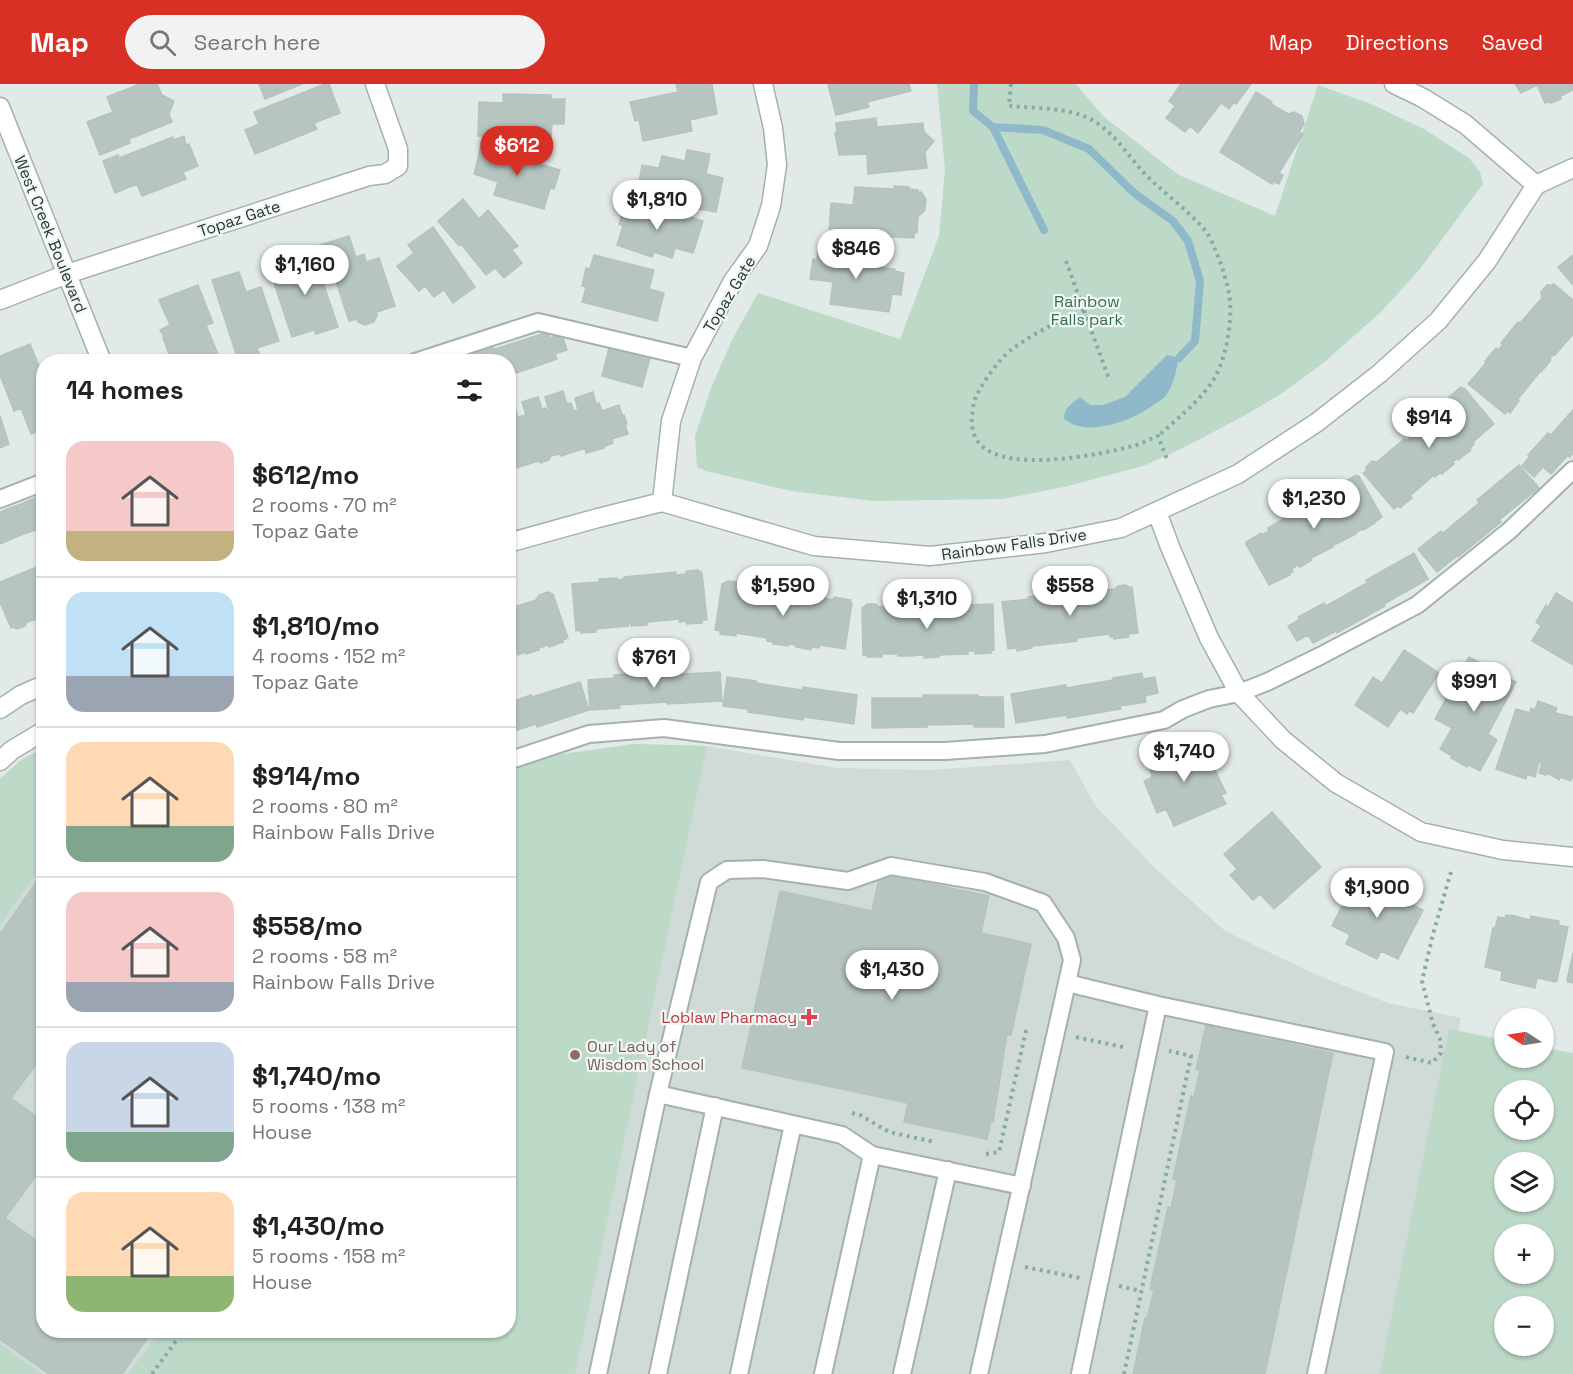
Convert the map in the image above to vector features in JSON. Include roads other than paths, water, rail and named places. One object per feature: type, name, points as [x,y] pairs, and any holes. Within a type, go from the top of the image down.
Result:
[{"type":"street","name":"Topaz Gate","points":[[67,274],[369,176],[385,174],[398,166],[398,149],[375,84]]},
{"type":"street","name":"Topaz Gate","points":[[662,502],[670,421],[692,358],[733,281],[758,246],[771,207],[777,165],[774,128],[763,84]]},
{"type":"street","points":[[1394,84],[1466,123],[1536,185],[1573,168]]},
{"type":"street","name":"West Creek Boulevard","points":[[0,106],[99,354]]},
{"type":"street","name":"Rainbow Falls Drive","points":[[662,502],[814,546],[930,556],[1046,543],[1121,528],[1238,474],[1316,423],[1379,374],[1438,321],[1487,261],[1536,185]]},
{"type":"street","points":[[0,300],[67,274]]},
{"type":"street","points":[[516,541],[662,502]]},
{"type":"street","points":[[1157,512],[1209,638],[1239,693],[1283,740],[1336,783],[1420,832],[1503,850],[1573,857]]},
{"type":"street","points":[[0,710],[21,695],[36,688]]},
{"type":"street","points":[[0,761],[12,750],[36,736]]},
{"type":"lane","points":[[440,354],[538,322],[692,358]]},
{"type":"lane","points":[[516,757],[589,734],[664,728],[839,751],[945,751],[1045,744],[1164,720],[1183,709],[1209,699],[1239,693],[1267,682],[1417,605],[1509,531],[1573,470]]},
{"type":"lane","points":[[0,499],[36,485]]},
{"type":"lane","points":[[598,1374],[658,1094],[709,882],[727,870],[763,869],[848,881],[891,866],[985,882],[1043,903],[1066,938],[1072,960],[979,1374]]},
{"type":"lane","points":[[1067,983],[1158,1005],[1385,1052],[1316,1374]]},
{"type":"lane","points":[[1080,1374],[1158,1005]]},
{"type":"lane","points":[[658,1094],[842,1135],[872,1155],[1022,1186]]},
{"type":"lane","points":[[658,1374],[715,1106]]},
{"type":"lane","points":[[739,1374],[793,1124]]},
{"type":"lane","points":[[823,1374],[872,1155]]},
{"type":"lane","points":[[902,1374],[948,1170]]},
{"type":"water","points":[[1167,355],[1179,358],[1171,386],[1164,397],[1143,412],[1121,422],[1096,427],[1074,425],[1064,419],[1067,409],[1080,397],[1090,405],[1103,405],[1125,397]]},
{"type":"waterway","points":[[974,84],[973,111],[993,127],[1043,130],[1089,149],[1134,193],[1173,221],[1188,241],[1200,281],[1195,341],[1179,358]]},
{"type":"waterway","points":[[993,127],[1044,230]]},
{"type":"place","name":"Loblaw Pharmacy","points":[[809,1017]]},
{"type":"place","name":"Our Lady of Wisdom School","points":[[575,1055]]},
{"type":"park label","name":"Rainbow Falls park","points":[[1087,310]]}]
